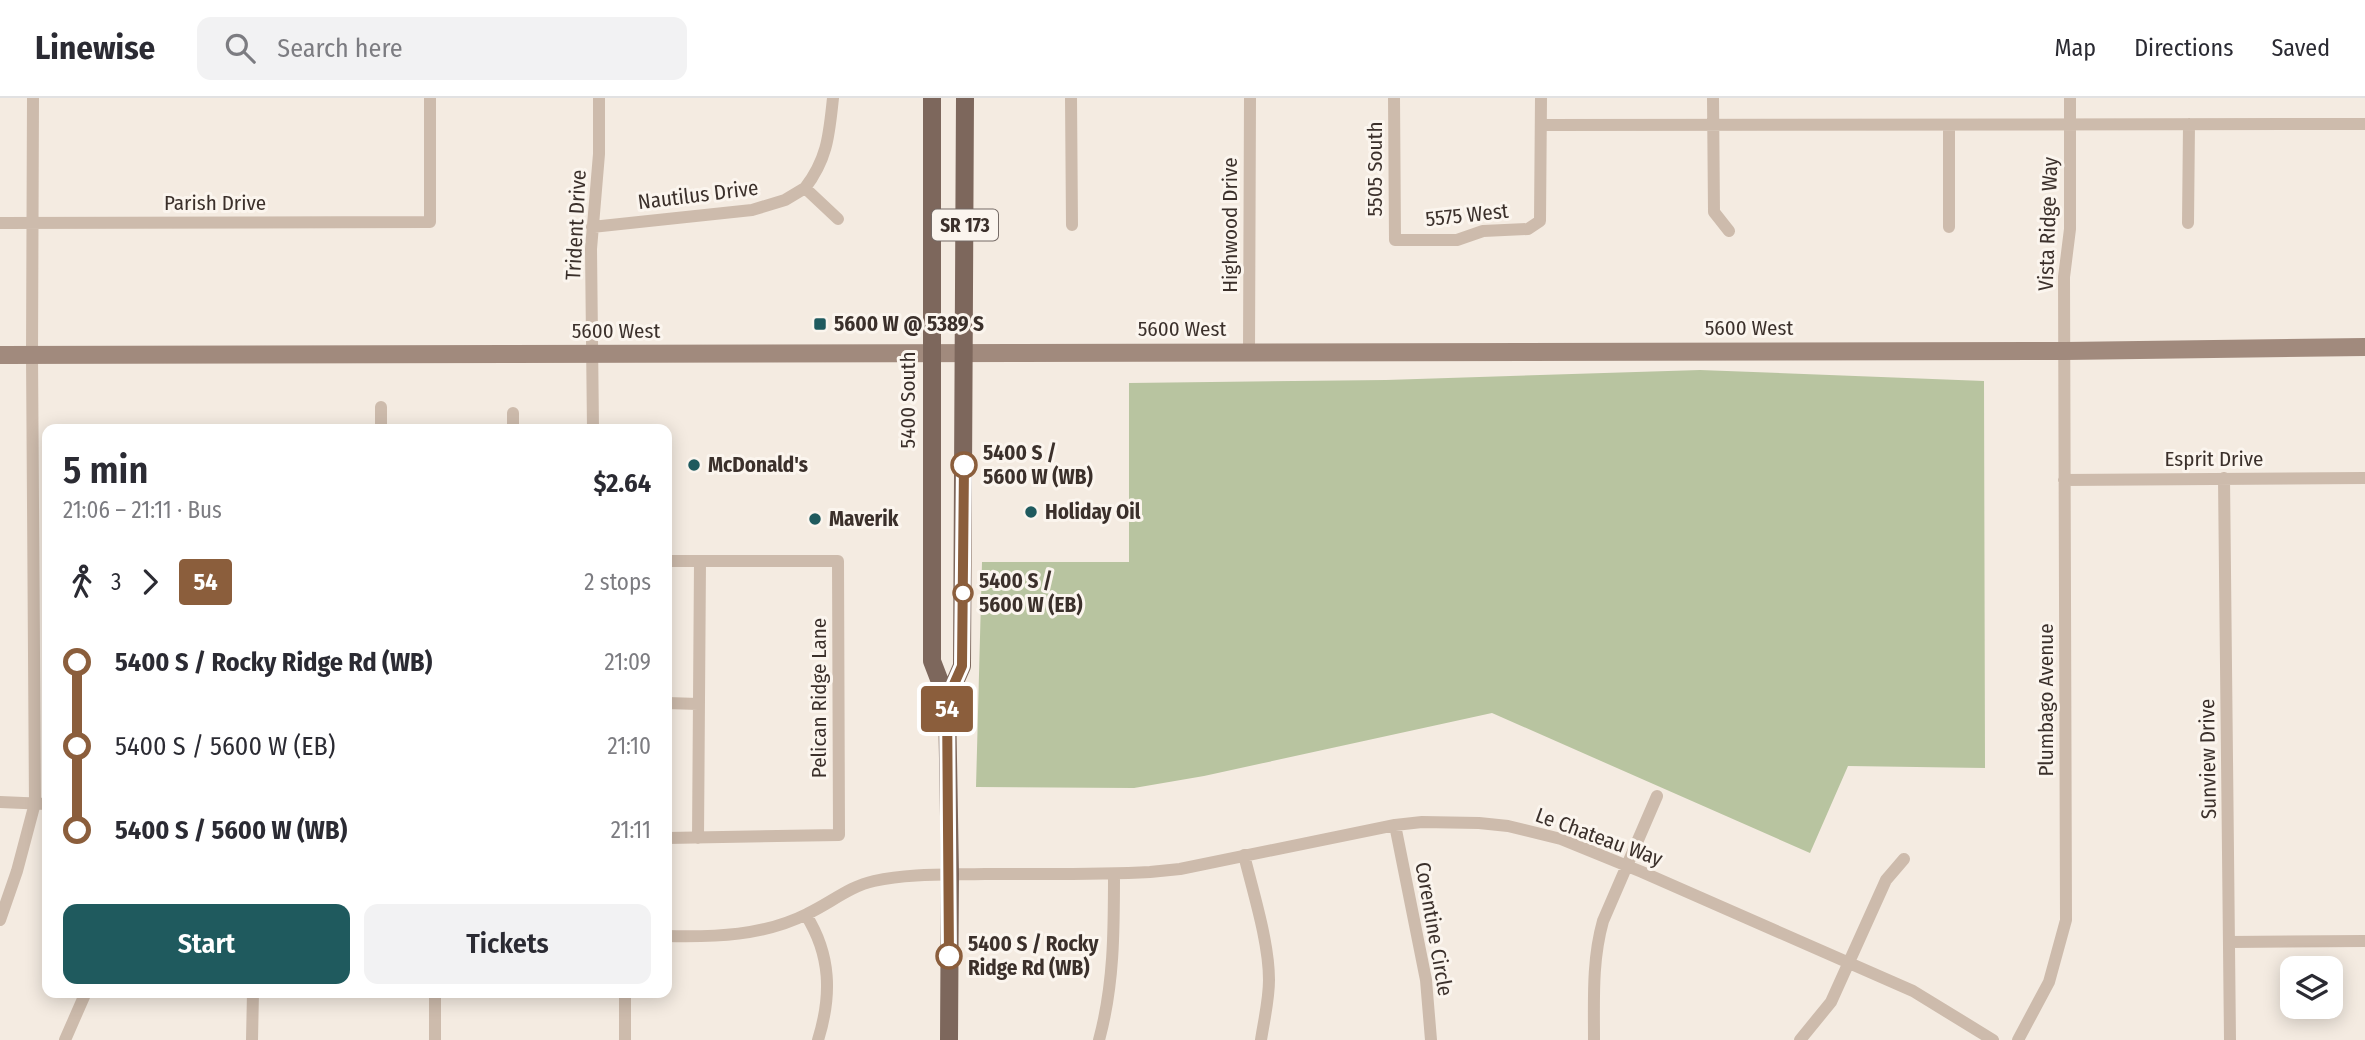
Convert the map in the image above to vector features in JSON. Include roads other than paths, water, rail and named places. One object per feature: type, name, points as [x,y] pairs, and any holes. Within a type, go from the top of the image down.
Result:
[{"type":"main road","name":"5400 South","points":[[932,98],[932,661],[947,700],[949,1040]]},
{"type":"main road","name":"5400 South","points":[[947,700],[962,666],[965,98]]},
{"type":"main road","name":"5600 West","points":[[0,355],[2065,351],[2365,347]]},
{"type":"street","points":[[0,920],[41,803],[32,355],[33,98]]},
{"type":"street","name":"Parish Drive","points":[[0,223],[430,222],[430,98]]},
{"type":"street","name":"Trident Drive","points":[[593,424],[591,249],[599,154],[599,98]]},
{"type":"street","points":[[833,98],[824,156],[817,172],[805,188],[838,219]]},
{"type":"street","points":[[1071,98],[1072,225]]},
{"type":"street","name":"Highwood Drive","points":[[1249,352],[1250,98]]},
{"type":"street","name":"5505 South","points":[[1394,98],[1395,240]]},
{"type":"street","points":[[1541,98],[1542,125],[2365,124]]},
{"type":"street","points":[[1713,98],[1714,212],[1729,231]]},
{"type":"street","name":"Vista Ridge Way","points":[[2065,351],[2064,277],[2070,229],[2070,98]]},
{"type":"street","points":[[2188,223],[2189,124]]},
{"type":"street","name":"5575 West","points":[[1395,240],[1457,240],[1483,231],[1528,229],[1540,220],[1542,125]]},
{"type":"street","points":[[1949,125],[1949,227]]},
{"type":"street","name":"Nautilus Drive","points":[[593,227],[768,207],[805,188]]},
{"type":"street","name":"Plumbago Avenue","points":[[2018,1040],[2049,982],[2066,920],[2065,351]]},
{"type":"street","points":[[381,407],[381,424]]},
{"type":"street","points":[[513,413],[513,424]]},
{"type":"street","name":"Sunview Drive","points":[[2224,478],[2230,1040]]},
{"type":"street","name":"Esprit Drive","points":[[2064,480],[2365,478]]},
{"type":"street","points":[[672,561],[700,562],[698,838],[672,838]]},
{"type":"street","name":"Pelican Ridge Lane","points":[[698,838],[839,835],[838,561],[700,562]]},
{"type":"street","points":[[672,704],[698,704]]},
{"type":"street","points":[[1594,1040],[1594,968],[1597,942],[1603,921],[1657,796]]},
{"type":"street","points":[[0,802],[41,803]]},
{"type":"street","name":"Le Chateau Way","points":[[672,936],[716,937],[754,932],[806,915],[871,881],[906,876],[1114,874],[1180,869],[1395,825],[1449,822],[1508,826],[1561,839],[1913,990],[1993,1040]]},
{"type":"street","name":"Corentine Circle","points":[[1395,825],[1424,968],[1431,1040]]},
{"type":"street","points":[[1244,855],[1267,955],[1269,999],[1261,1040]]},
{"type":"street","points":[[1800,1040],[1831,1002],[1886,880],[1904,859]]},
{"type":"street","points":[[1099,1040],[1113,972],[1114,874]]},
{"type":"street","points":[[806,915],[818,934],[824,957],[826,1015],[818,1040]]},
{"type":"street","points":[[2230,942],[2365,941]]},
{"type":"street","points":[[65,1040],[83,998]]},
{"type":"street","points":[[252,1040],[253,998]]},
{"type":"street","points":[[435,998],[435,1040]]},
{"type":"street","points":[[625,998],[625,1040]]},
{"type":"place","name":"5600 W @ 5389 S","points":[[820,324]]},
{"type":"place","name":"McDonald's","points":[[694,465]]},
{"type":"place","name":"5400 S / 5600 W (WB)","points":[[964,465]]},
{"type":"place","name":"Holiday Oil","points":[[1031,512]]},
{"type":"place","name":"Maverik","points":[[815,519]]},
{"type":"place","name":"5400 S / 5600 W (EB)","points":[[963,593]]},
{"type":"place","name":"5400 S / Rocky Ridge Rd (WB)","points":[[949,956]]}]
